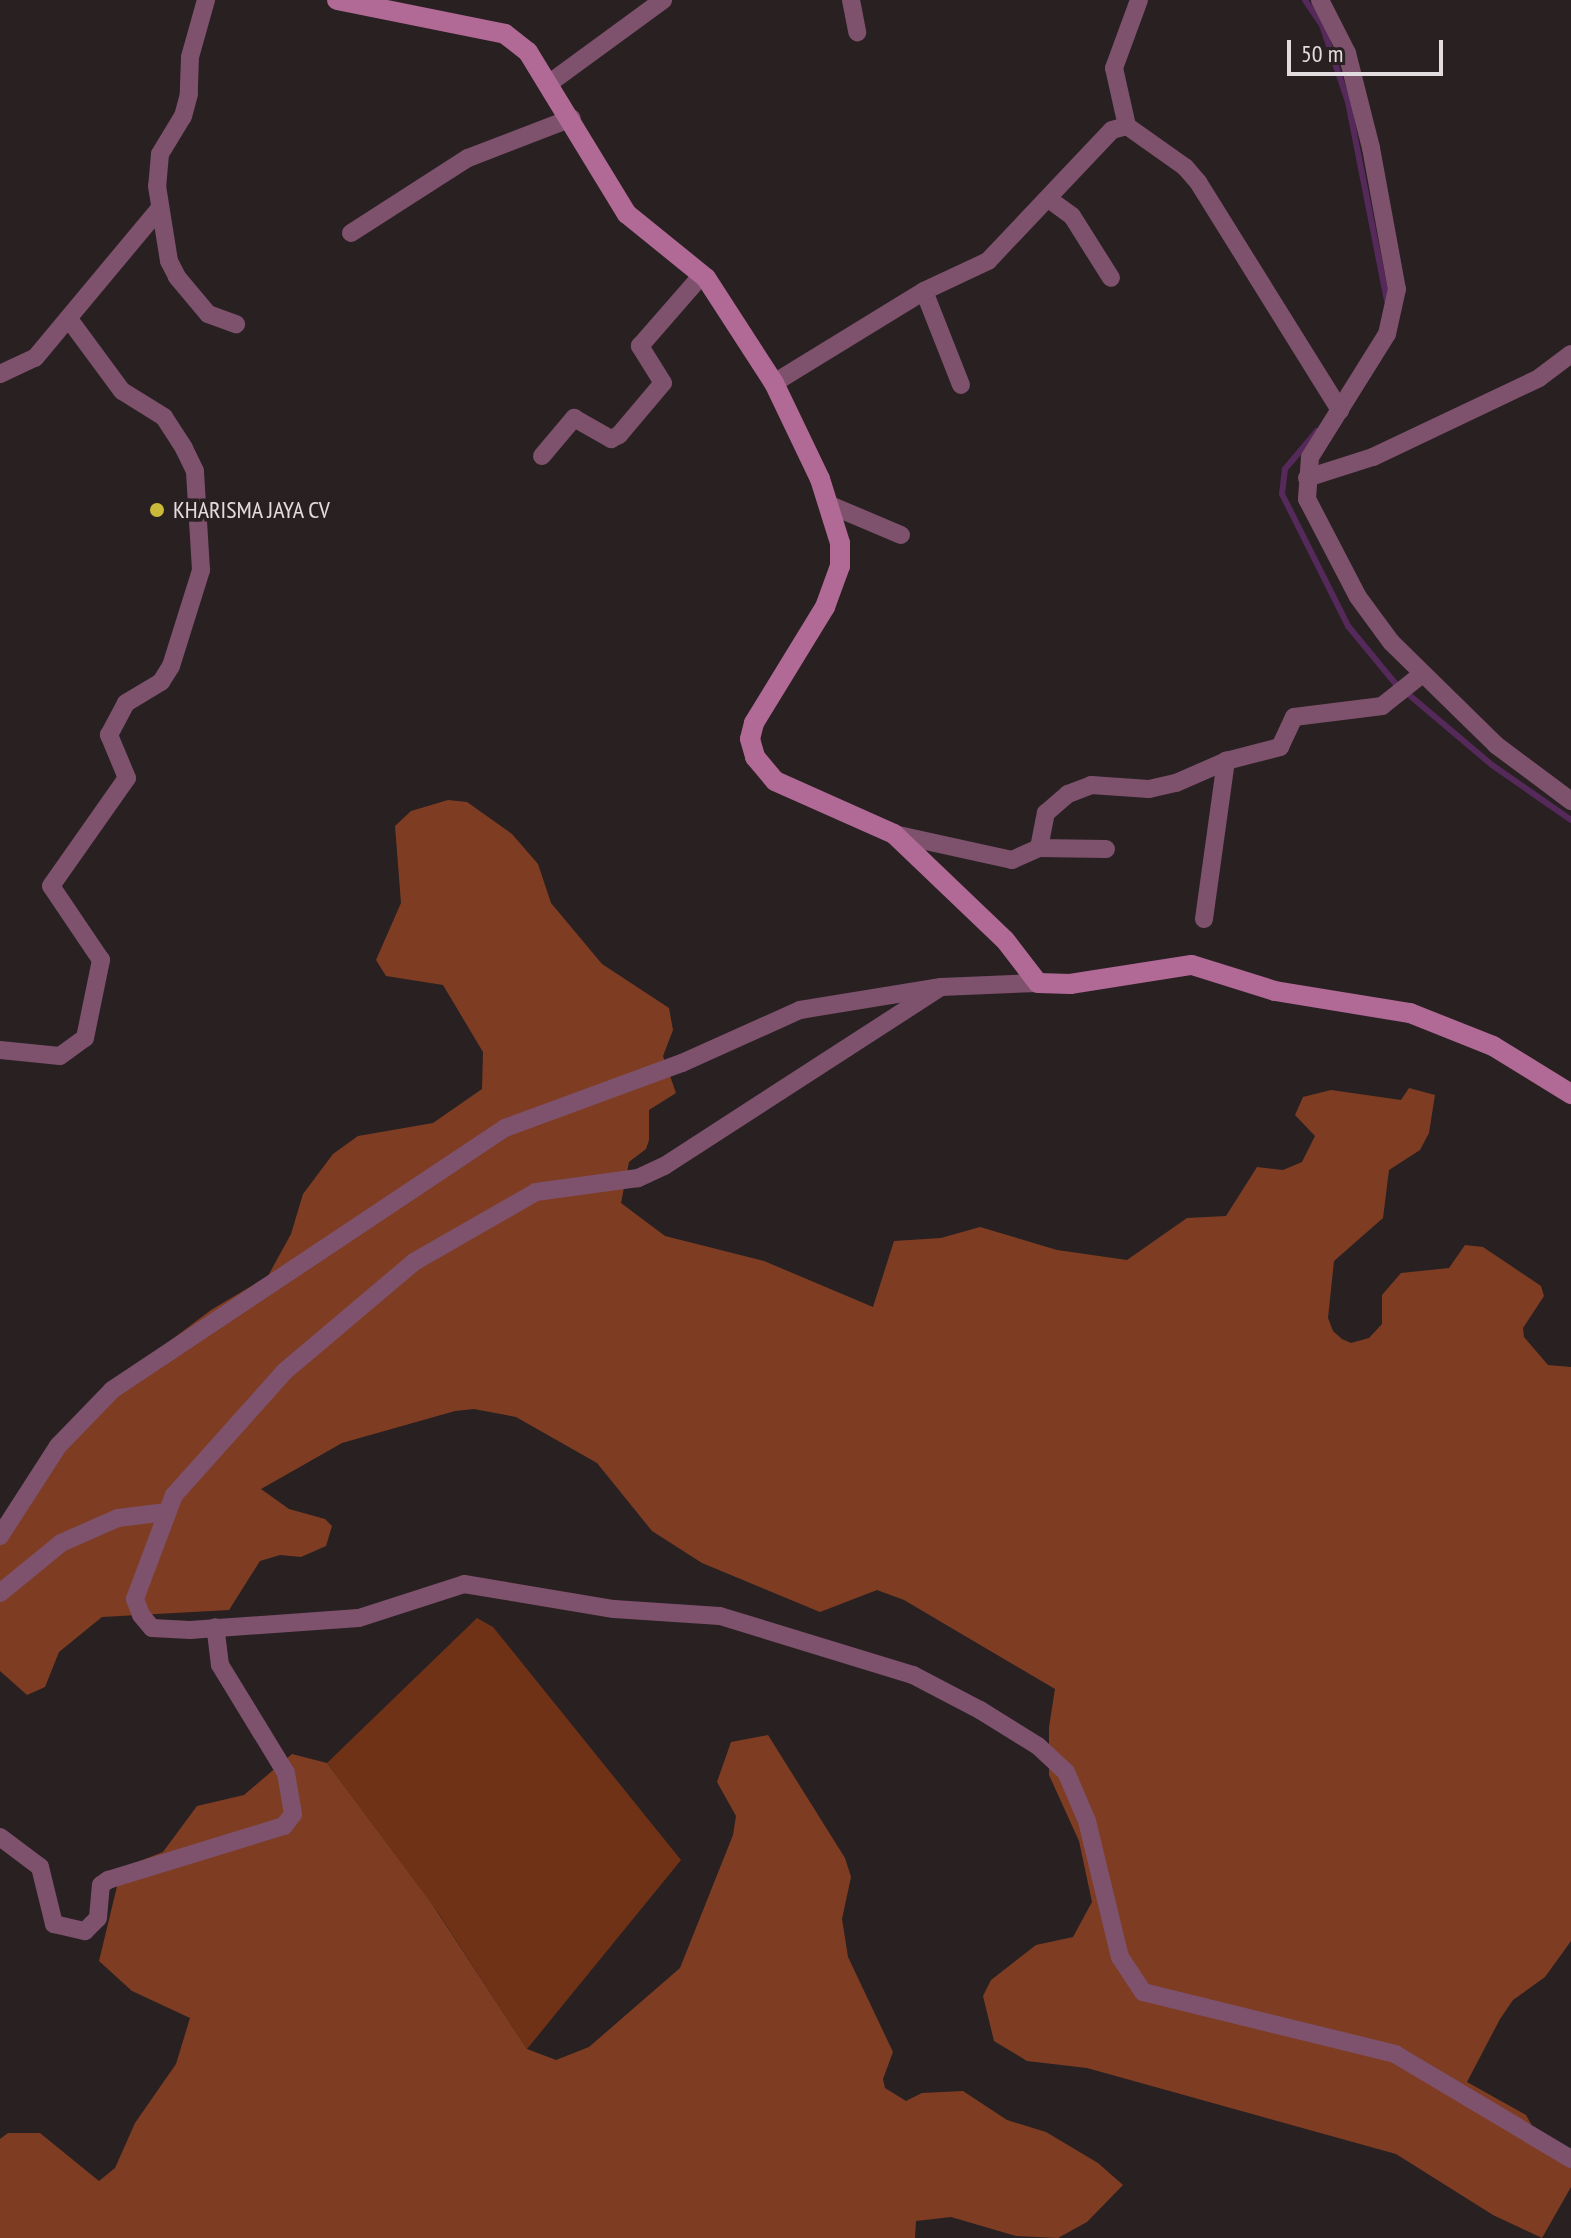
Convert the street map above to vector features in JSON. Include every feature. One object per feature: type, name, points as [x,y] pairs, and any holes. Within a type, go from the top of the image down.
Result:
[{"type":"street","points":[[206,0],[183,116],[160,154],[160,208],[169,261],[177,277],[208,314],[236,324]]},
{"type":"street","points":[[337,0],[505,34],[528,52],[551,82],[627,214],[702,275],[774,383],[830,505],[840,543],[840,566],[825,607],[754,723],[750,739],[755,757],[775,781],[894,834],[1012,860],[1039,848],[1106,849]]},
{"type":"street","points":[[551,82],[663,0]]},
{"type":"street","points":[[851,0],[857,32]]},
{"type":"street","points":[[1139,0],[1114,68],[1127,126],[1185,167],[1198,182],[1336,406]]},
{"type":"street","points":[[1320,0],[1347,53],[1371,148],[1397,289],[1393,323],[1336,406],[1310,457],[1307,499],[1358,597],[1412,684],[1571,801]]},
{"type":"street","points":[[351,233],[468,158],[572,118]]},
{"type":"street","points":[[774,383],[924,291],[988,261],[1050,200],[1112,130],[1127,126]]},
{"type":"street","points":[[1050,200],[1072,216],[1111,278]]},
{"type":"street","points":[[0,374],[35,358],[160,208]]},
{"type":"street","points":[[542,456],[574,418],[611,439],[619,435],[663,383],[640,346],[702,275]]},
{"type":"street","points":[[924,291],[961,385]]},
{"type":"street","points":[[0,1050],[60,1056],[85,1038],[101,960],[51,886],[127,778],[109,735],[126,703],[161,682],[171,666],[201,570],[195,471],[184,448],[164,417],[122,391],[69,319]]},
{"type":"street","points":[[1307,478],[1373,457],[1539,378],[1571,354]]},
{"type":"street","points":[[830,505],[901,535]]},
{"type":"street","points":[[1039,848],[1046,813],[1068,794],[1091,785],[1149,789],[1176,783],[1226,761],[1280,747],[1294,717],[1372,708],[1412,684]]},
{"type":"street","points":[[1204,919],[1226,761]]},
{"type":"street","points":[[894,834],[1005,940],[1038,983]]},
{"type":"street","points":[[0,1536],[58,1446],[112,1390],[505,1128],[588,1093],[682,1063],[800,1010],[941,987],[1070,984],[1192,965],[1275,991],[1410,1013],[1493,1046],[1571,1094]]},
{"type":"street","points":[[941,987],[664,1166],[638,1178],[536,1192],[414,1262],[285,1371],[185,1482],[167,1512],[135,1599],[141,1615],[152,1628],[359,1618],[464,1584],[614,1609],[720,1616],[913,1675],[991,1717],[1066,1772],[1087,1821],[1120,1957],[1143,1992],[1395,2054],[1571,2159]]},
{"type":"street","points":[[0,1593],[61,1543],[118,1518],[167,1512]]},
{"type":"street","points":[[0,1837],[40,1867],[54,1924],[85,1931],[98,1918],[101,1885],[108,1880],[284,1826],[293,1814],[286,1773],[220,1665],[215,1627]]},
{"type":"shaded area","points":[[448,800],[467,802],[512,834],[538,864],[551,903],[602,964],[669,1008],[673,1030],[663,1056],[676,1093],[649,1110],[649,1140],[646,1149],[629,1162],[621,1203],[665,1236],[764,1261],[873,1307],[894,1241],[941,1238],[980,1227],[1057,1250],[1127,1260],[1187,1218],[1226,1216],[1257,1167],[1283,1170],[1302,1162],[1315,1136],[1295,1115],[1303,1097],[1331,1090],[1401,1100],[1409,1088],[1435,1095],[1429,1133],[1420,1150],[1389,1170],[1383,1218],[1334,1261],[1328,1318],[1333,1331],[1342,1339],[1351,1343],[1369,1338],[1382,1324],[1382,1295],[1401,1273],[1449,1268],[1465,1245],[1483,1247],[1541,1286],[1544,1296],[1523,1328],[1524,1337],[1548,1365],[1571,1367],[1571,1941],[1545,1977],[1513,2000],[1467,2082],[1526,2115],[1549,2156],[1571,2168],[1571,2187],[1542,2238],[1493,2215],[1396,2154],[1087,2068],[1027,2061],[994,2041],[983,1996],[991,1980],[1036,1945],[1073,1937],[1092,1902],[1079,1841],[1049,1775],[1049,1727],[1055,1689],[904,1600],[877,1590],[820,1612],[702,1563],[652,1531],[597,1463],[516,1417],[474,1409],[455,1411],[342,1443],[261,1489],[289,1509],[325,1519],[332,1526],[326,1546],[301,1557],[280,1555],[260,1561],[229,1610],[102,1617],[59,1652],[45,1687],[27,1695],[0,1671],[0,1521],[122,1377],[211,1310],[268,1276],[291,1234],[303,1194],[333,1154],[358,1136],[433,1123],[482,1089],[483,1052],[443,985],[386,976],[376,960],[401,903],[395,826],[411,811]]},
{"type":"shaded area","points":[[477,1618],[493,1627],[681,1860],[527,2049],[437,1911],[327,1763]]},
{"type":"shaded area","points":[[768,1735],[845,1858],[851,1877],[842,1919],[848,1957],[893,2052],[883,2079],[885,2088],[906,2101],[922,2093],[963,2091],[1007,2120],[1046,2132],[1098,2163],[1123,2185],[1087,2222],[1058,2238],[1016,2236],[951,2217],[916,2221],[915,2238],[0,2238],[0,2139],[8,2133],[40,2133],[99,2181],[115,2168],[135,2123],[176,2064],[190,2018],[132,1991],[99,1961],[120,1874],[127,1866],[163,1852],[197,1806],[244,1795],[292,1754],[327,1763],[432,1904],[527,2049],[556,2060],[589,2047],[680,1968],[733,1835],[736,1816],[717,1782],[731,1742]]},
{"type":"waterway","points":[[1305,0],[1322,25],[1348,102],[1387,300]]},
{"type":"waterway","points":[[1317,431],[1285,469],[1282,494],[1348,626],[1395,683],[1492,765],[1571,820]]},
{"type":"place","name":"KHARISMA JAYA CV","points":[[157,510]]}]
